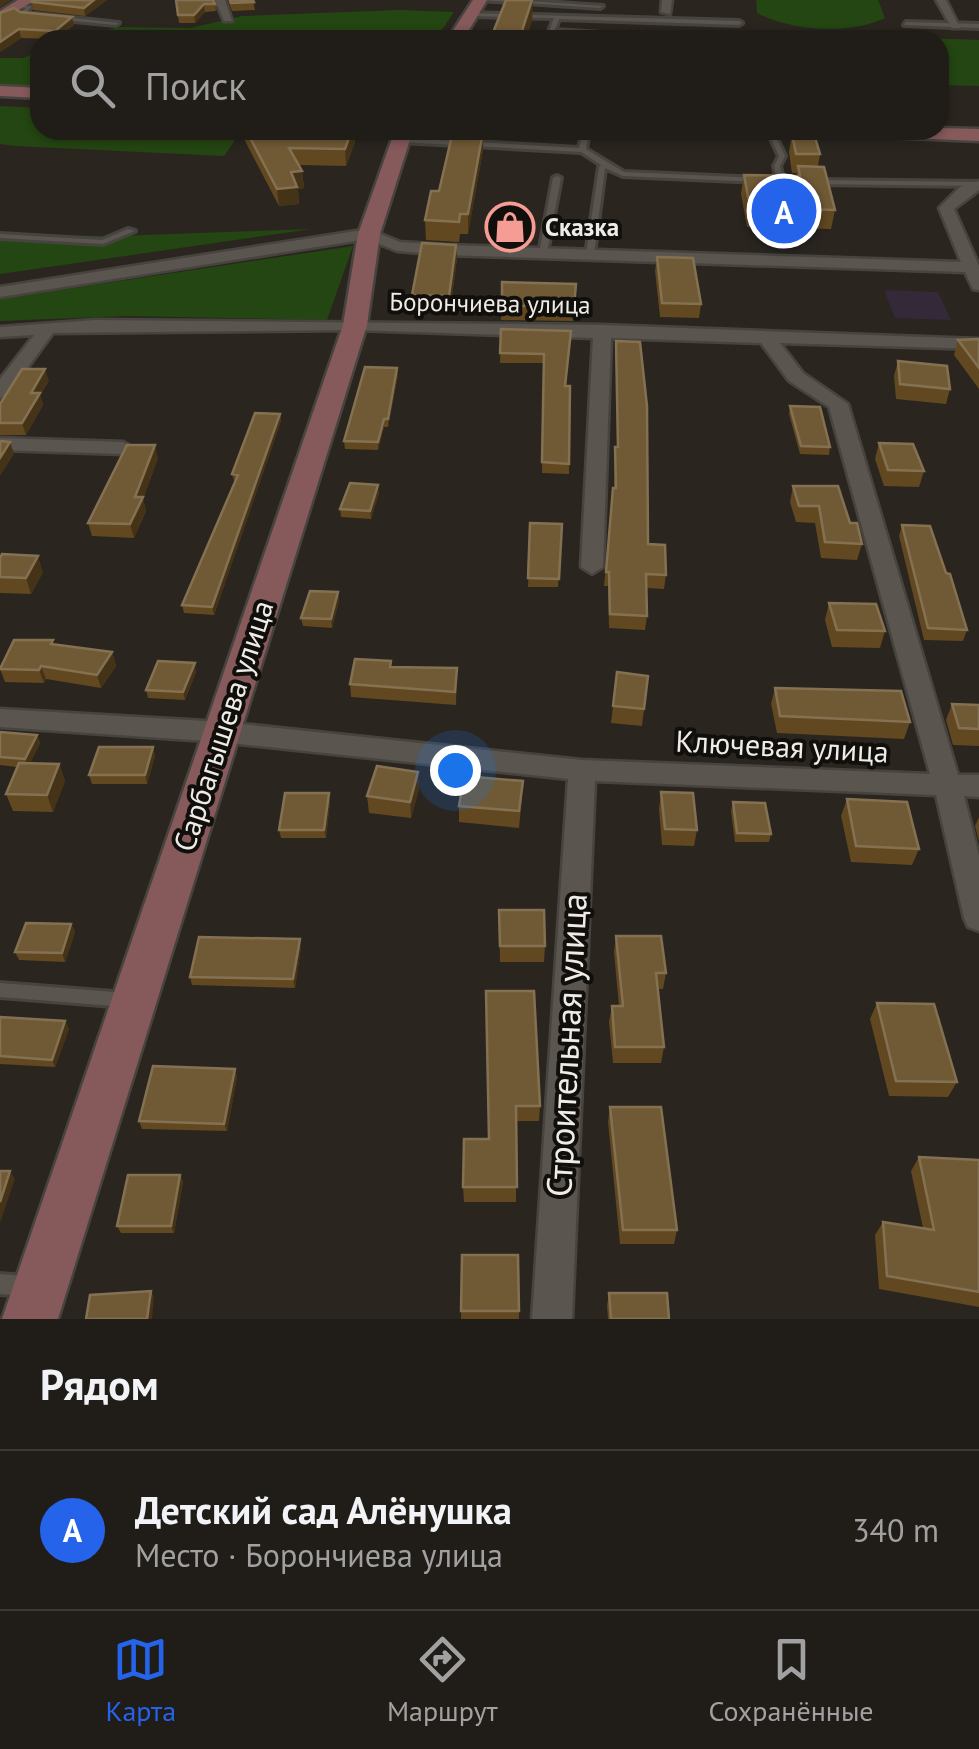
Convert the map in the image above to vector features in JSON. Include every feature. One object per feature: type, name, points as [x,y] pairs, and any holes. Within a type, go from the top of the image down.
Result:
[{"type":"street","points":[[220,0],[228,19]]},
{"type":"street","points":[[941,0],[956,26]]},
{"type":"street","points":[[0,17],[23,3]]},
{"type":"street","points":[[462,30],[478,5]]},
{"type":"street","points":[[0,91],[30,92]]},
{"type":"street","points":[[949,133],[979,135]]},
{"type":"street","name":"Сарбагышева улица","points":[[35,1303],[355,325],[369,234],[400,140]]},
{"type":"street","points":[[979,185],[965,190],[946,208],[979,285]]},
{"type":"street","name":"Борончиева улица","points":[[0,292],[369,234],[397,246],[969,267]]},
{"type":"street","name":"Борончиева улица","points":[[0,332],[95,325],[355,325],[979,344]]},
{"type":"street","points":[[0,392],[47,329]]},
{"type":"street","points":[[592,566],[602,330]]},
{"type":"street","points":[[766,336],[796,377],[838,404],[948,787],[979,918]]},
{"type":"street","points":[[0,444],[124,448]]},
{"type":"street","name":"Ключевая улица","points":[[0,718],[222,732],[582,770],[979,786]]},
{"type":"street","name":"Строительная улица","points":[[552,1319],[582,770]]},
{"type":"lane","points":[[23,3],[30,7],[22,14],[64,15],[116,24]]},
{"type":"lane","points":[[478,5],[600,6]]},
{"type":"lane","points":[[478,5],[557,17],[738,23]]},
{"type":"lane","points":[[553,30],[557,17]]},
{"type":"lane","points":[[906,24],[979,26]]},
{"type":"lane","points":[[462,140],[582,150],[602,167],[623,174],[979,185]]},
{"type":"lane","points":[[582,150],[584,140]]},
{"type":"lane","points":[[775,140],[782,156],[777,166],[781,181]]},
{"type":"lane","points":[[590,254],[602,167]]},
{"type":"lane","points":[[543,252],[557,178]]},
{"type":"lane","points":[[0,236],[104,242],[130,231]]},
{"type":"lane","points":[[0,990],[134,1001]]},
{"type":"lane","points":[[0,1284],[35,1303]]},
{"type":"shaded area","points":[[884,290],[938,292],[951,320],[895,318]]},
{"type":"green space","points":[[756,0],[878,0],[885,18],[838,29],[803,27],[757,13]]},
{"type":"green space","points":[[399,10],[454,12],[442,30],[108,30],[191,28],[242,16]]},
{"type":"green space","points":[[949,39],[979,40],[979,86],[949,85]]},
{"type":"green space","points":[[30,55],[30,87],[0,86],[0,58]]},
{"type":"green space","points":[[0,106],[30,108],[30,140],[235,140],[224,156],[0,144]]},
{"type":"green space","points":[[312,229],[0,274],[0,235],[116,236]]},
{"type":"green space","points":[[353,246],[327,320],[126,316],[0,321],[0,299]]},
{"type":"building","points":[[32,0],[94,0],[84,8]]},
{"type":"building","points":[[176,0],[213,0],[215,4],[204,4],[194,15],[178,15]]},
{"type":"building","points":[[506,0],[532,0],[522,30],[494,30]]},
{"type":"building","points":[[14,8],[20,12],[72,17],[56,30],[19,29],[0,42],[0,13]]},
{"type":"building","points":[[251,140],[348,140],[345,149],[289,148],[302,171],[291,172],[297,187],[277,189]]},
{"type":"building","points":[[451,140],[482,140],[468,214],[460,214],[459,222],[425,220],[431,191],[439,191]]},
{"type":"building","points":[[793,140],[816,140],[820,154],[796,154]]},
{"type":"building","points":[[798,166],[824,167],[835,210],[750,207],[744,175],[800,176]]},
{"type":"building","points":[[422,243],[456,245],[449,296],[412,295]]},
{"type":"building","points":[[657,257],[693,258],[701,304],[662,303]]},
{"type":"building","points":[[502,282],[576,284],[574,306],[502,306]]},
{"type":"building","points":[[501,329],[571,331],[565,386],[570,386],[569,464],[542,462],[544,354],[500,353]]},
{"type":"building","points":[[979,339],[979,368],[958,340]]},
{"type":"building","points":[[616,341],[640,342],[647,406],[648,544],[665,545],[666,575],[646,574],[647,616],[610,614],[606,572],[618,447]]},
{"type":"building","points":[[898,361],[947,366],[950,389],[900,384]]},
{"type":"building","points":[[365,367],[397,368],[388,419],[384,419],[378,442],[344,441]]},
{"type":"building","points":[[22,369],[45,369],[31,393],[40,393],[22,423],[0,423],[0,404]]},
{"type":"building","points":[[790,406],[820,407],[830,447],[801,446]]},
{"type":"building","points":[[255,413],[280,414],[212,607],[182,605],[238,475],[232,474]]},
{"type":"building","points":[[0,441],[10,442],[0,458]]},
{"type":"building","points":[[879,443],[913,444],[924,471],[888,470]]},
{"type":"building","points":[[127,445],[155,445],[135,497],[143,497],[130,524],[88,523]]},
{"type":"building","points":[[350,483],[378,485],[370,511],[340,509]]},
{"type":"building","points":[[793,486],[838,486],[850,523],[857,523],[862,544],[825,542],[819,506],[799,506]]},
{"type":"building","points":[[530,523],[562,524],[559,579],[528,578]]},
{"type":"building","points":[[902,525],[930,526],[967,630],[928,628]]},
{"type":"building","points":[[2,554],[38,556],[26,578],[0,577]]},
{"type":"building","points":[[310,591],[338,592],[331,619],[301,618]]},
{"type":"building","points":[[829,603],[876,604],[885,631],[837,630]]},
{"type":"building","points":[[14,640],[53,640],[51,644],[112,652],[97,675],[41,666],[39,670],[0,669]]},
{"type":"building","points":[[355,659],[391,661],[390,667],[457,668],[455,692],[350,684]]},
{"type":"building","points":[[158,661],[195,663],[183,692],[146,690]]},
{"type":"building","points":[[617,672],[648,676],[644,709],[613,706]]},
{"type":"building","points":[[775,688],[901,691],[910,722],[780,716]]},
{"type":"building","points":[[952,704],[979,705],[979,729],[959,728]]},
{"type":"building","points":[[0,732],[37,735],[25,759],[0,757]]},
{"type":"building","points":[[99,747],[153,747],[145,775],[89,775]]},
{"type":"building","points":[[19,763],[59,764],[47,795],[6,794]]},
{"type":"building","points":[[377,766],[418,772],[410,802],[367,796]]},
{"type":"building","points":[[464,776],[523,781],[519,811],[459,806]]},
{"type":"building","points":[[661,792],[693,793],[697,830],[665,829]]},
{"type":"building","points":[[285,793],[329,793],[324,830],[279,830]]},
{"type":"building","points":[[847,799],[907,802],[919,849],[856,846]]},
{"type":"building","points":[[733,802],[765,803],[771,834],[737,833]]},
{"type":"building","points":[[499,910],[544,910],[545,946],[500,946]]},
{"type":"building","points":[[26,923],[71,924],[62,953],[15,952]]},
{"type":"building","points":[[616,936],[661,936],[666,973],[656,973],[664,1047],[615,1047],[612,1006],[623,1006]]},
{"type":"building","points":[[199,937],[300,939],[293,979],[190,977]]},
{"type":"building","points":[[486,991],[534,991],[540,1106],[516,1106],[517,1187],[463,1187],[464,1139],[489,1139]]},
{"type":"building","points":[[877,1003],[934,1004],[957,1082],[896,1081]]},
{"type":"building","points":[[0,1017],[65,1021],[52,1060],[0,1056]]},
{"type":"building","points":[[153,1066],[235,1069],[224,1124],[139,1121]]},
{"type":"building","points":[[610,1107],[661,1107],[677,1230],[623,1230]]},
{"type":"building","points":[[919,1157],[979,1160],[979,1292],[887,1276],[883,1222],[934,1230]]},
{"type":"building","points":[[0,1171],[10,1171],[0,1202]]},
{"type":"building","points":[[128,1175],[180,1175],[171,1226],[117,1226]]},
{"type":"building","points":[[462,1255],[518,1255],[519,1311],[461,1311]]},
{"type":"building","points":[[151,1291],[147,1319],[86,1319],[90,1295]]},
{"type":"building","points":[[609,1293],[667,1293],[669,1319],[611,1319]]},
{"type":"place","name":"Детский сад Алёнушка","points":[[784,211]]},
{"type":"place","name":"Сказка","points":[[510,227]]}]
